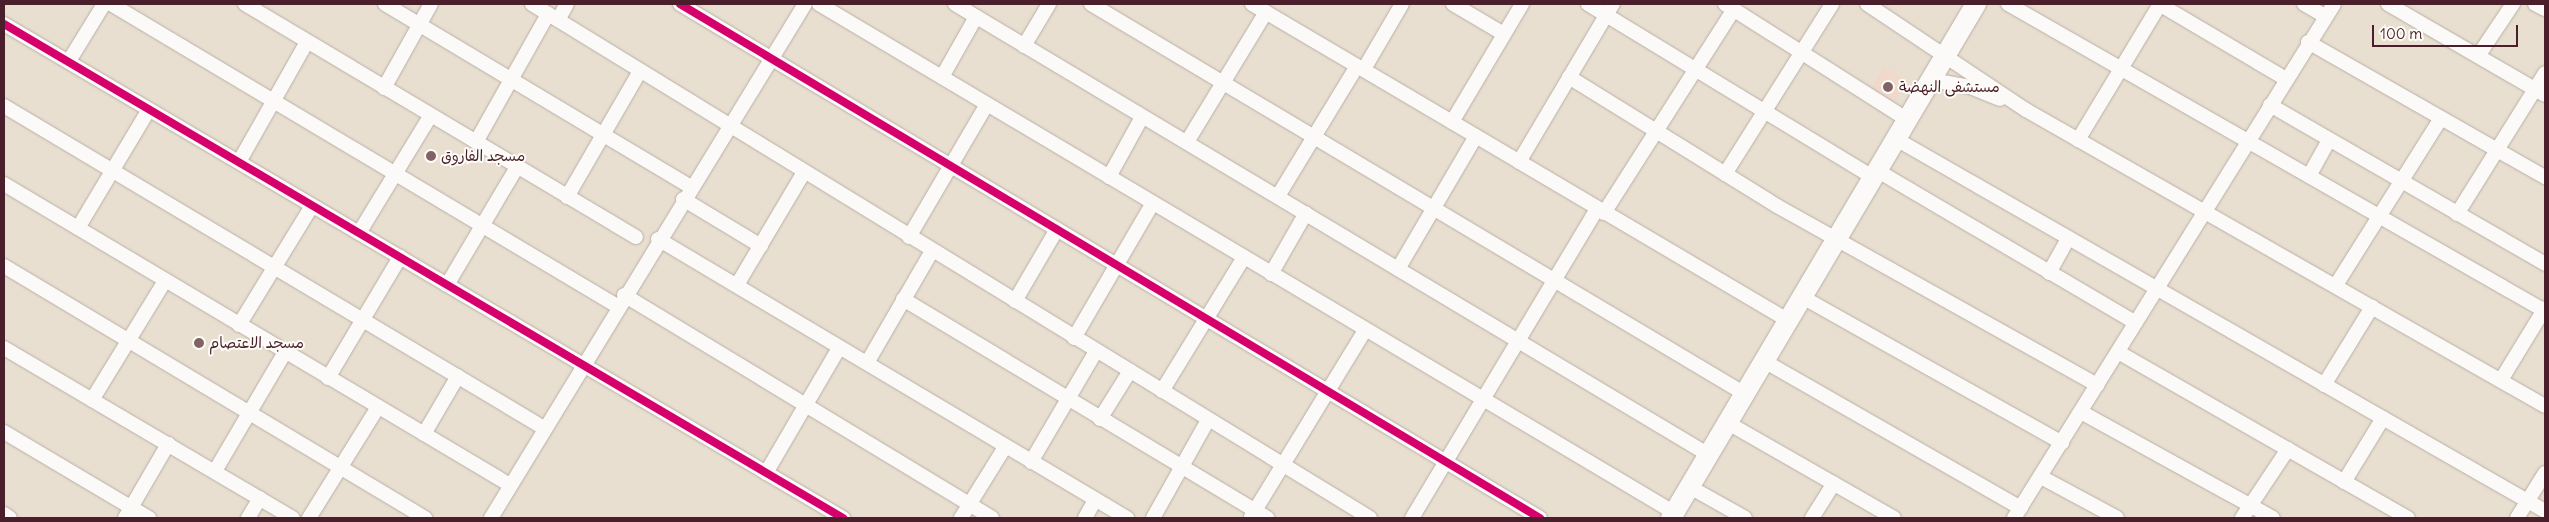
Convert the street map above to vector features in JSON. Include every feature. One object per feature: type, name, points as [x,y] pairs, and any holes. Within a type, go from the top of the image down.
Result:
[{"type":"highway","points":[[1673,516],[1764,361],[1838,241],[1976,4]]},
{"type":"street","points":[[69,61],[104,4]]},
{"type":"street","points":[[111,4],[482,226],[621,300],[806,406],[992,518]]},
{"type":"street","points":[[245,4],[636,237]]},
{"type":"street","points":[[385,4],[602,135],[691,186]]},
{"type":"street","points":[[384,88],[431,4]]},
{"type":"street","points":[[532,4],[909,237],[1370,518]]},
{"type":"street","points":[[476,142],[511,79],[553,17],[567,4]]},
{"type":"street","points":[[491,518],[658,239],[730,127],[805,4]]},
{"type":"street","points":[[819,4],[1673,516]]},
{"type":"street","points":[[955,4],[1709,454]]},
{"type":"street","points":[[1024,46],[1049,4]]},
{"type":"street","points":[[1091,4],[1745,394]]},
{"type":"street","points":[[1252,4],[1789,322]]},
{"type":"street","points":[[1278,196],[1402,4]]},
{"type":"street","points":[[1453,4],[1504,34]]},
{"type":"street","points":[[1452,122],[1522,4]]},
{"type":"street","points":[[1588,4],[1609,9],[1696,69],[1876,175],[2136,323]]},
{"type":"street","points":[[1725,174],[1832,4]]},
{"type":"street","points":[[1867,4],[1946,54],[2026,110],[2203,213],[2336,285],[2545,406]]},
{"type":"street","points":[[2008,4],[2377,216],[2545,310],[2501,380]]},
{"type":"street","points":[[2078,140],[2160,4],[2286,79]]},
{"type":"street","points":[[2304,4],[2325,16]]},
{"type":"street","points":[[1764,361],[2017,513],[2249,141],[2308,42],[2334,4]]},
{"type":"street","points":[[2388,4],[2540,92]]},
{"type":"street","points":[[2478,56],[2513,4]]},
{"type":"street","points":[[2535,4],[2545,9]]},
{"type":"street","points":[[684,5],[1540,518]]},
{"type":"street","points":[[1412,518],[1484,401],[1554,281],[1657,130],[1696,69],[1729,6],[1908,120]]},
{"type":"street","points":[[1518,162],[1609,9]]},
{"type":"street","points":[[1187,142],[1266,12]]},
{"type":"street","points":[[942,77],[976,17]]},
{"type":"street","points":[[6,30],[69,61],[148,111],[359,232],[843,518]]},
{"type":"street","points":[[239,162],[307,42]]},
{"type":"street","points":[[2308,42],[2545,177]]},
{"type":"street","points":[[567,197],[640,71]]},
{"type":"street","points":[[2457,214],[2498,149],[2540,92],[2545,73]]},
{"type":"street","points":[[1569,76],[1725,174],[1838,241],[2097,385]]},
{"type":"street","points":[[1931,80],[1970,87],[2026,110]]},
{"type":"street","points":[[909,237],[987,104]]},
{"type":"street","points":[[2270,105],[2398,181],[2545,264]]},
{"type":"street","points":[[4,106],[544,428]]},
{"type":"street","points":[[78,228],[148,111]]},
{"type":"street","points":[[359,232],[430,115]]},
{"type":"street","points":[[1109,177],[1142,117]]},
{"type":"street","points":[[2336,285],[2398,181],[2441,118]]},
{"type":"street","points":[[1398,269],[1476,136]]},
{"type":"street","points":[[1896,139],[2156,290],[2545,511]]},
{"type":"street","points":[[2309,176],[2329,140]]},
{"type":"street","points":[[447,285],[517,167]]},
{"type":"street","points":[[737,285],[804,172]]},
{"type":"street","points":[[4,184],[238,325],[510,485]]},
{"type":"street","points":[[683,199],[761,246]]},
{"type":"street","points":[[1074,338],[1153,203]]},
{"type":"street","points":[[238,325],[312,206]]},
{"type":"street","points":[[1271,274],[1306,213]]},
{"type":"street","points":[[1015,301],[1057,229]]},
{"type":"street","points":[[658,239],[1127,518]]},
{"type":"street","points":[[2049,273],[2068,239]]},
{"type":"street","points":[[866,363],[932,251]]},
{"type":"street","points":[[328,378],[400,257]]},
{"type":"street","points":[[1162,391],[1208,320],[1244,258]]},
{"type":"street","points":[[4,266],[425,518]]},
{"type":"street","points":[[92,400],[165,281]]},
{"type":"street","points":[[1804,298],[2062,443]]},
{"type":"street","points":[[903,299],[1067,398],[1252,514],[1267,518]]},
{"type":"street","points":[[2324,384],[2372,307]]},
{"type":"street","points":[[1252,514],[1365,330]]},
{"type":"street","points":[[4,348],[293,518]]},
{"type":"street","points":[[766,473],[840,348]]},
{"type":"street","points":[[1031,462],[1096,351]]},
{"type":"street","points":[[215,471],[285,352]]},
{"type":"street","points":[[2118,352],[2344,482],[2389,514],[2408,518]]},
{"type":"street","points":[[1100,419],[1130,371]]},
{"type":"street","points":[[424,434],[458,376]]},
{"type":"street","points":[[310,518],[378,407]]},
{"type":"street","points":[[2081,412],[2273,518]]},
{"type":"street","points":[[2344,482],[2383,418]]},
{"type":"street","points":[[1153,518],[1208,420]]},
{"type":"street","points":[[1728,423],[1894,518]]},
{"type":"street","points":[[4,432],[128,513],[149,518]]},
{"type":"street","points":[[128,513],[168,444]]},
{"type":"street","points":[[961,518],[1005,447]]},
{"type":"street","points":[[2242,518],[2288,449]]},
{"type":"street","points":[[2517,518],[2545,473]]},
{"type":"street","points":[[2040,477],[2117,518]]},
{"type":"street","points":[[1812,518],[1834,483]]},
{"type":"street","points":[[1690,486],[1745,518]]},
{"type":"street","points":[[248,518],[260,498]]},
{"type":"street","points":[[1085,518],[1095,500]]},
{"type":"street","points":[[4,514],[10,518]]},
{"type":"shaded area","name":"مستشفى النهضة","points":[[1884,67],[1907,81],[1892,106],[1869,92]]},
{"type":"cycle path","points":[[680,4],[1540,518]]},
{"type":"cycle path","points":[[4,24],[843,518]]},
{"type":"place","name":"مستشفى النهضة","points":[[1888,87]]},
{"type":"place","name":"مسجد الفاروق","points":[[431,156]]},
{"type":"place","name":"مسجد الاعتصام","points":[[199,343]]}]
